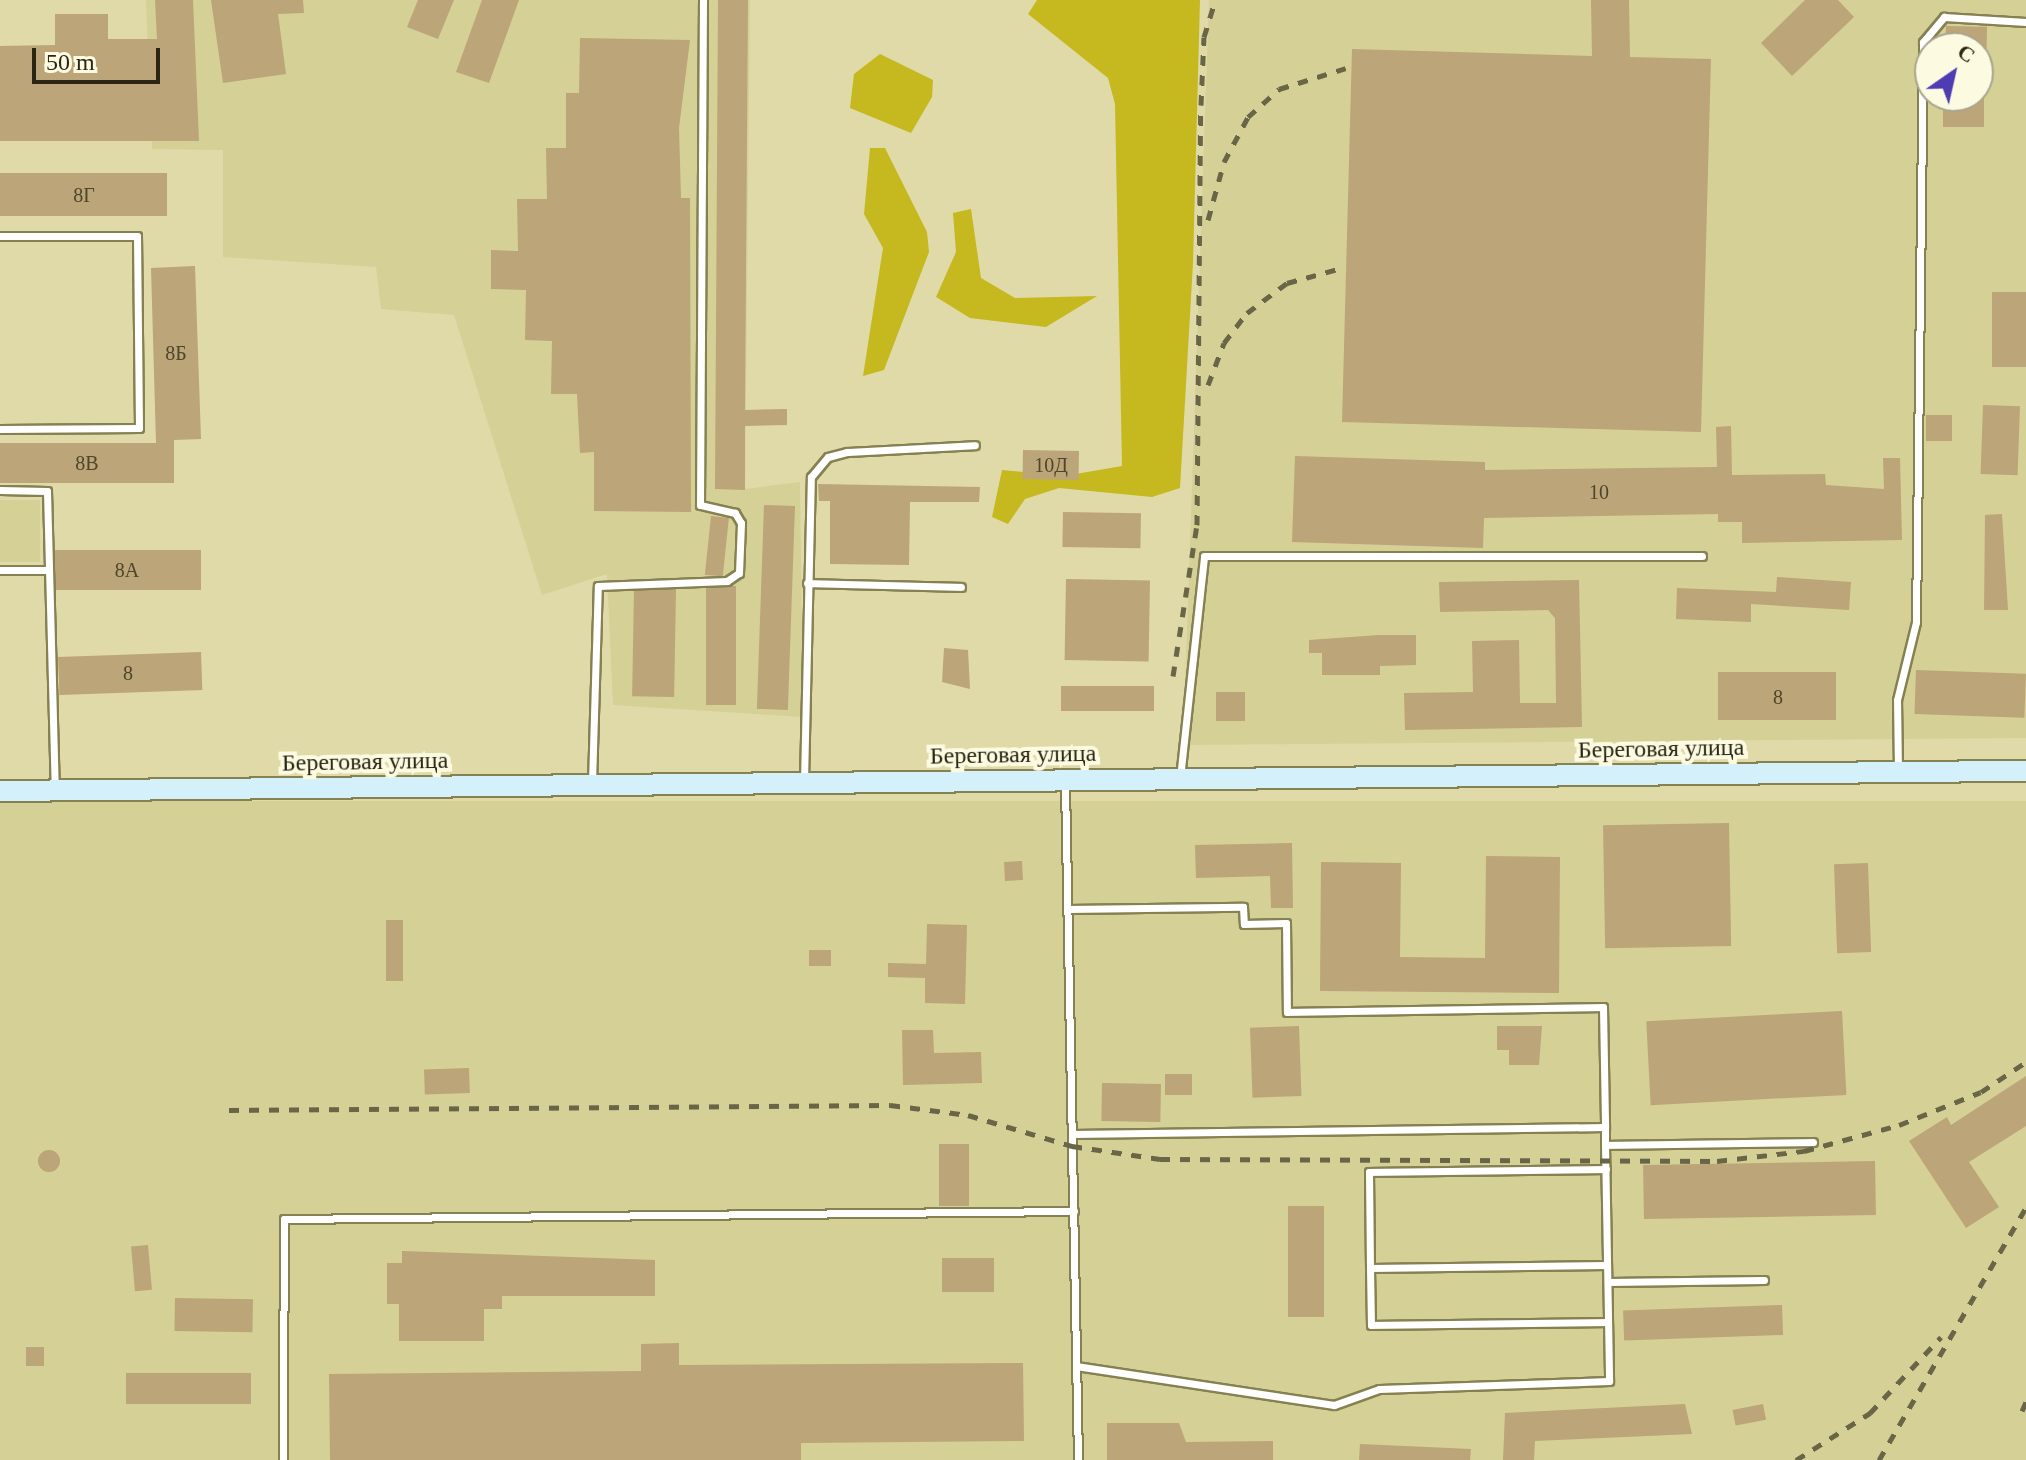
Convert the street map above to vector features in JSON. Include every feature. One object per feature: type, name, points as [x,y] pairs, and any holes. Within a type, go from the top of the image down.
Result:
[{"type":"street","name":"Береговая улица","points":[[0,791],[2026,771]]},
{"type":"lane","points":[[592,785],[598,586],[727,581],[739,573],[741,523],[735,513],[700,505],[703,0]]},
{"type":"lane","points":[[1898,772],[1897,700],[1916,622],[1923,42],[1944,17],[2026,22]]},
{"type":"lane","points":[[0,236],[137,236],[139,428],[0,429]]},
{"type":"lane","points":[[804,783],[811,477],[828,457],[884,445],[975,445]]},
{"type":"lane","points":[[0,490],[47,491],[55,791]]},
{"type":"lane","points":[[1180,779],[1204,556],[1702,556]]},
{"type":"lane","points":[[0,570],[48,570]]},
{"type":"lane","points":[[807,583],[961,587]]},
{"type":"lane","points":[[1065,781],[1078,1460]]},
{"type":"lane","points":[[1068,909],[1243,907],[1244,924],[1286,923],[1287,1012],[1603,1007],[1608,1282],[1609,1381],[1379,1389],[1334,1405],[1076,1366]]},
{"type":"lane","points":[[1072,1134],[1605,1127]]},
{"type":"lane","points":[[1605,1145],[1813,1142]]},
{"type":"lane","points":[[1606,1169],[1369,1172],[1370,1268],[1371,1325],[1608,1322]]},
{"type":"lane","points":[[283,1460],[284,1219],[1074,1211]]},
{"type":"lane","points":[[1370,1268],[1607,1265]]},
{"type":"lane","points":[[1608,1282],[1764,1280]]},
{"type":"shaded area","points":[[146,0],[750,0],[745,489],[800,482],[803,717],[613,705],[607,574],[542,595],[454,315],[381,309],[376,267],[223,257],[223,150],[152,149]]},
{"type":"shaded area","points":[[1037,0],[1200,0],[1193,263],[1180,488],[1152,497],[1059,488],[1025,499],[1008,524],[992,517],[1002,470],[1064,476],[1122,466],[1115,104],[1108,78],[1028,14]]},
{"type":"shaded area","points":[[1209,0],[2026,0],[2026,738],[1183,745]]},
{"type":"shaded area","points":[[880,54],[933,80],[932,97],[911,133],[850,108],[854,74]]},
{"type":"shaded area","points":[[870,148],[885,148],[927,232],[929,252],[884,370],[863,376],[883,248],[864,214]]},
{"type":"shaded area","points":[[971,209],[981,278],[1015,298],[1097,296],[1046,327],[970,318],[936,297],[956,252],[953,213]]},
{"type":"shaded area","points":[[0,500],[40,500],[40,562],[0,562]]},
{"type":"shaded area","points":[[0,801],[2026,801],[2026,1460],[0,1460]]},
{"type":"building","points":[[155,0],[193,0],[199,141],[0,141],[0,46],[55,45],[55,14],[108,14],[108,39],[157,39]]},
{"type":"building","points":[[211,0],[303,0],[304,13],[278,14],[286,74],[223,83]]},
{"type":"building","points":[[418,0],[454,0],[438,39],[407,27]]},
{"type":"building","points":[[482,0],[519,0],[489,83],[456,72]]},
{"type":"building","points":[[718,0],[748,0],[745,410],[787,409],[787,425],[745,426],[745,490],[715,489]]},
{"type":"building","points":[[1591,0],[1629,0],[1630,57],[1711,59],[1701,432],[1342,422],[1352,49],[1592,56]]},
{"type":"building","points":[[1805,0],[1838,0],[1854,17],[1792,76],[1761,43]]},
{"type":"building","points":[[1946,26],[1987,27],[1987,32],[1946,32]]},
{"type":"building","points":[[580,38],[690,40],[679,128],[681,198],[690,198],[691,512],[594,511],[594,452],[580,453],[577,394],[551,394],[552,341],[525,340],[526,290],[491,289],[491,250],[518,251],[517,199],[547,199],[546,148],[566,148],[566,93],[579,93]]},
{"type":"building","points":[[1943,112],[1984,112],[1984,127],[1943,127]]},
{"type":"building","points":[[0,173],[167,173],[167,216],[0,216]]},
{"type":"building","points":[[195,266],[201,439],[174,440],[174,483],[0,483],[0,443],[156,443],[151,268]]},
{"type":"building","points":[[1992,292],[2026,292],[2026,367],[1992,367]]},
{"type":"building","points":[[1983,405],[2020,406],[2018,475],[1981,474]]},
{"type":"building","points":[[1926,415],[1952,415],[1952,441],[1926,441]]},
{"type":"building","points":[[1731,426],[1732,475],[1825,474],[1826,485],[1884,489],[1883,458],[1900,458],[1902,540],[1742,543],[1742,522],[1718,522],[1718,514],[1484,518],[1483,548],[1292,542],[1295,456],[1485,462],[1485,470],[1717,467],[1716,427]]},
{"type":"building","points":[[1023,450],[1079,451],[1078,480],[1022,479]]},
{"type":"building","points":[[818,484],[980,487],[979,502],[910,502],[909,565],[830,564],[830,501],[819,501]]},
{"type":"building","points":[[764,505],[795,506],[788,710],[757,709]]},
{"type":"building","points":[[1063,512],[1141,513],[1140,548],[1062,547]]},
{"type":"building","points":[[2002,514],[2008,610],[1984,610],[1985,515]]},
{"type":"building","points":[[711,516],[729,518],[723,577],[705,575]]},
{"type":"building","points":[[55,550],[201,550],[201,590],[55,590]]},
{"type":"building","points":[[1777,577],[1851,582],[1849,610],[1751,604],[1751,622],[1676,619],[1677,588],[1776,592]]},
{"type":"building","points":[[1066,579],[1150,580],[1149,661],[1065,660]]},
{"type":"building","points":[[1579,580],[1582,727],[1405,730],[1404,693],[1473,692],[1472,641],[1519,640],[1520,703],[1556,703],[1555,618],[1548,610],[1440,612],[1439,582]]},
{"type":"building","points":[[706,586],[736,586],[736,705],[706,705]]},
{"type":"building","points":[[634,588],[676,589],[674,697],[632,696]]},
{"type":"building","points":[[1416,635],[1416,665],[1380,666],[1380,675],[1322,675],[1322,653],[1309,653],[1309,640]]},
{"type":"building","points":[[944,648],[968,650],[970,689],[942,682]]},
{"type":"building","points":[[201,652],[202,690],[59,695],[58,657]]},
{"type":"building","points":[[1916,670],[2026,674],[2024,718],[1914,714]]},
{"type":"building","points":[[1718,672],[1836,672],[1836,720],[1718,720]]},
{"type":"building","points":[[1061,686],[1154,686],[1154,711],[1061,711]]},
{"type":"building","points":[[1216,692],[1245,692],[1245,721],[1216,721]]},
{"type":"building","points":[[1729,823],[1731,946],[1605,948],[1603,825]]},
{"type":"building","points":[[1292,843],[1293,908],[1271,908],[1270,876],[1196,878],[1195,845]]},
{"type":"building","points":[[1486,856],[1560,857],[1559,993],[1320,991],[1321,862],[1401,863],[1400,957],[1485,958]]},
{"type":"building","points":[[1022,861],[1023,880],[1005,881],[1004,862]]},
{"type":"building","points":[[1868,863],[1871,952],[1837,953],[1834,864]]},
{"type":"building","points":[[386,920],[403,920],[403,981],[386,981]]},
{"type":"building","points":[[927,924],[967,925],[965,1004],[925,1003],[925,978],[888,977],[888,963],[926,964]]},
{"type":"building","points":[[809,950],[831,950],[831,966],[809,966]]},
{"type":"building","points":[[1842,1011],[1846,1095],[1651,1105],[1646,1021]]},
{"type":"building","points":[[1299,1026],[1301,1096],[1252,1098],[1250,1028]]},
{"type":"building","points":[[1497,1026],[1542,1026],[1539,1065],[1509,1065],[1509,1050],[1497,1050]]},
{"type":"building","points":[[902,1030],[933,1030],[934,1053],[981,1052],[982,1083],[903,1085]]},
{"type":"building","points":[[469,1068],[470,1093],[425,1095],[424,1070]]},
{"type":"building","points":[[1165,1074],[1192,1074],[1192,1095],[1165,1095]]},
{"type":"building","points":[[2026,1076],[2026,1126],[1969,1162],[1999,1207],[1966,1228],[1909,1141],[1947,1117],[1951,1125]]},
{"type":"building","points":[[1102,1083],[1161,1084],[1160,1122],[1101,1121]]},
{"type":"building","points":[[939,1144],[969,1144],[969,1206],[939,1206]]},
{"type":"building","points":[[49,1150],[57,1153],[60,1161],[57,1169],[49,1172],[41,1169],[38,1161],[41,1153]]},
{"type":"building","points":[[1875,1161],[1876,1215],[1644,1219],[1643,1165]]},
{"type":"building","points":[[1288,1206],[1324,1206],[1324,1317],[1288,1317]]},
{"type":"building","points":[[148,1245],[152,1290],[135,1291],[131,1246]]},
{"type":"building","points":[[402,1251],[655,1260],[655,1296],[502,1296],[502,1309],[484,1309],[484,1341],[399,1341],[399,1304],[387,1304],[387,1263],[402,1263]]},
{"type":"building","points":[[942,1258],[994,1258],[994,1292],[942,1292]]},
{"type":"building","points":[[175,1298],[253,1299],[252,1332],[174,1331]]},
{"type":"building","points":[[1782,1305],[1783,1335],[1624,1341],[1623,1311]]},
{"type":"building","points":[[679,1343],[679,1365],[1023,1363],[1024,1441],[801,1443],[801,1460],[330,1460],[329,1374],[641,1371],[641,1344]]},
{"type":"building","points":[[26,1347],[44,1347],[44,1366],[26,1366]]},
{"type":"building","points":[[126,1373],[251,1373],[251,1404],[126,1404]]},
{"type":"building","points":[[1685,1404],[1692,1434],[1535,1441],[1534,1460],[1503,1460],[1505,1413]]},
{"type":"building","points":[[1763,1404],[1766,1420],[1736,1426],[1733,1410]]},
{"type":"building","points":[[1107,1423],[1179,1423],[1186,1442],[1273,1441],[1273,1460],[1107,1460]]},
{"type":"building","points":[[1360,1444],[1471,1449],[1470,1460],[1359,1460]]},
{"type":"railway","points":[[1173,676],[1197,525],[1201,105],[1204,37],[1215,0]]},
{"type":"railway","points":[[1208,220],[1224,162],[1248,117],[1279,89],[1346,68]]},
{"type":"railway","points":[[1208,385],[1224,343],[1247,313],[1287,283],[1342,268]]},
{"type":"railway","points":[[229,1110],[890,1105],[968,1115],[1072,1146],[1160,1159],[1717,1161],[1804,1151],[1899,1125],[1981,1092],[2026,1062]]},
{"type":"railway","points":[[1879,1460],[2026,1207]]},
{"type":"railway","points":[[1796,1460],[1870,1413],[1941,1337]]},
{"type":"railway","points":[[2022,1411],[2026,1402]]}]
